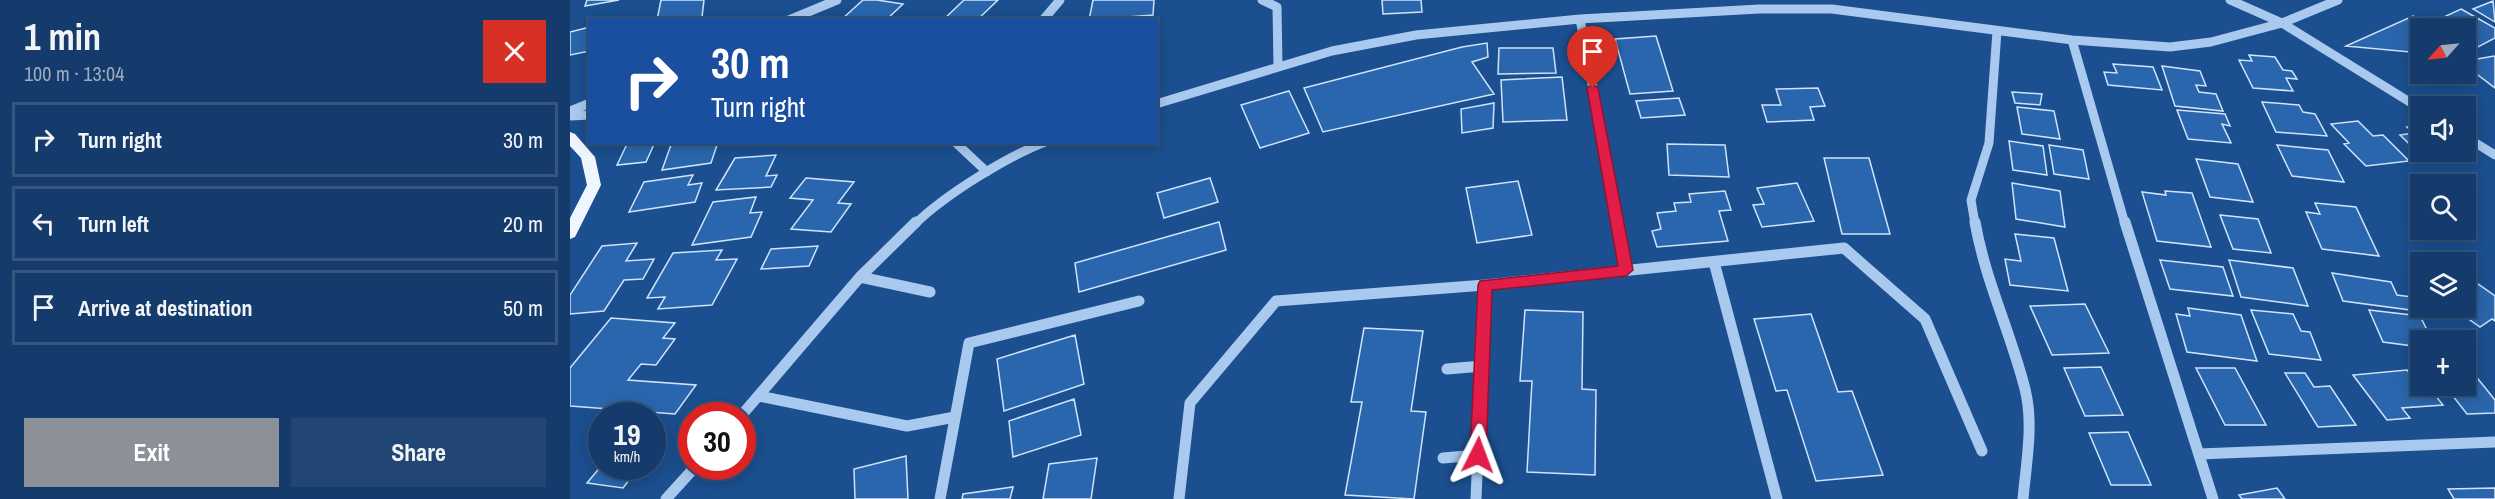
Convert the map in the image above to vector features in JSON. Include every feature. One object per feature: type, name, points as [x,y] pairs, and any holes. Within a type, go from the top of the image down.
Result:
[{"type":"main road","points":[[570,137],[588,157],[594,185],[570,233]]},
{"type":"street","points":[[794,18],[837,0]]},
{"type":"street","points":[[1045,18],[1060,0]]},
{"type":"street","points":[[1262,0],[1277,7],[1278,67]]},
{"type":"street","points":[[2230,0],[2282,22],[2410,102]]},
{"type":"street","points":[[1158,103],[1332,51],[1416,35],[1580,19],[1760,9],[1832,9],[2072,40],[2170,47],[2211,42],[2282,22],[2338,0]]},
{"type":"street","points":[[1580,19],[1626,270]]},
{"type":"street","points":[[1997,31],[1989,143],[1971,200],[1981,257],[2026,391],[2029,429],[2023,499]]},
{"type":"street","points":[[2072,40],[2140,275],[2212,499]]},
{"type":"street","points":[[570,111],[588,104]]},
{"type":"street","points":[[570,116],[588,115]]},
{"type":"street","points":[[2476,143],[2495,155]]},
{"type":"street","points":[[957,144],[987,172]]},
{"type":"street","points":[[754,402],[860,277],[930,209],[1021,151],[1040,144]]},
{"type":"street","points":[[1179,499],[1190,403],[1276,301],[1485,285],[1844,248],[1924,319],[1982,451]]},
{"type":"street","points":[[1714,262],[1777,499]]},
{"type":"street","points":[[860,277],[930,292]]},
{"type":"street","points":[[1476,499],[1485,285]]},
{"type":"street","points":[[940,499],[969,343],[1139,301]]},
{"type":"street","points":[[1447,369],[1482,366]]},
{"type":"street","points":[[759,396],[907,426],[956,417]]},
{"type":"street","points":[[2199,454],[2495,442]]},
{"type":"street","points":[[1443,458],[1478,455]]},
{"type":"street","points":[[666,499],[683,480]]},
{"type":"building","points":[[587,0],[619,0],[585,6]]},
{"type":"building","points":[[661,0],[704,0],[702,17],[657,18]]},
{"type":"building","points":[[863,0],[903,4],[888,18],[843,18]]},
{"type":"building","points":[[964,0],[998,0],[979,18],[945,18]]},
{"type":"building","points":[[1093,0],[1154,0],[1153,15],[1089,18]]},
{"type":"building","points":[[1382,0],[1421,0],[1422,12],[1383,14]]},
{"type":"building","points":[[2493,1],[2495,22],[2473,9]]},
{"type":"building","points":[[2461,9],[2495,28],[2495,38],[2478,47],[2476,46],[2476,18],[2442,18]]},
{"type":"building","points":[[2413,16],[2416,18],[2410,18],[2410,52],[2346,46]]},
{"type":"building","points":[[588,28],[588,51],[570,55],[570,32]]},
{"type":"building","points":[[1656,36],[1673,91],[1630,94],[1615,39]]},
{"type":"building","points":[[1487,43],[1488,57],[1472,62],[1494,94],[1323,132],[1304,88],[1462,47]]},
{"type":"building","points":[[1499,48],[1553,48],[1556,73],[1498,74]]},
{"type":"building","points":[[2249,55],[2275,57],[2283,70],[2292,71],[2297,79],[2286,78],[2293,91],[2253,88],[2239,60],[2252,61]]},
{"type":"building","points":[[2495,57],[2495,88],[2476,74],[2476,59]]},
{"type":"building","points":[[2113,64],[2153,67],[2162,90],[2108,85],[2104,72],[2117,73]]},
{"type":"building","points":[[2162,66],[2200,71],[2206,86],[2196,85],[2199,92],[2216,94],[2223,111],[2175,106]]},
{"type":"building","points":[[1562,77],[1567,120],[1503,122],[1501,80]]},
{"type":"building","points":[[1818,88],[1825,106],[1810,107],[1814,120],[1767,122],[1762,105],[1781,105],[1776,89]]},
{"type":"building","points":[[1289,91],[1309,133],[1260,148],[1241,105]]},
{"type":"building","points":[[2012,92],[2042,94],[2040,105],[2015,103]]},
{"type":"building","points":[[1679,98],[1685,115],[1641,118],[1636,101]]},
{"type":"building","points":[[2262,102],[2299,105],[2303,112],[2315,114],[2327,136],[2276,132]]},
{"type":"building","points":[[1494,103],[1493,128],[1462,133],[1461,109]]},
{"type":"building","points":[[2017,107],[2054,111],[2060,139],[2022,134]]},
{"type":"building","points":[[2177,110],[2225,114],[2230,126],[2222,124],[2231,143],[2188,139]]},
{"type":"building","points":[[2358,121],[2373,136],[2383,135],[2409,161],[2366,166],[2344,144],[2349,143],[2331,124]]},
{"type":"building","points":[[2410,134],[2410,145],[2400,135]]},
{"type":"building","points":[[2009,141],[2043,146],[2047,175],[2013,170]]},
{"type":"building","points":[[627,144],[654,144],[646,162],[617,165]]},
{"type":"building","points":[[671,144],[717,144],[711,163],[662,170]]},
{"type":"building","points":[[1667,144],[1725,145],[1729,177],[1669,175]]},
{"type":"building","points":[[2049,145],[2083,150],[2089,179],[2054,174]]},
{"type":"building","points":[[2277,145],[2328,150],[2344,182],[2292,176]]},
{"type":"building","points":[[776,155],[766,176],[777,175],[771,187],[716,190],[735,158]]},
{"type":"building","points":[[1824,158],[1869,158],[1890,234],[1842,234]]},
{"type":"building","points":[[2196,159],[2238,164],[2253,202],[2210,197]]},
{"type":"building","points":[[693,175],[688,185],[702,183],[695,202],[629,212],[644,182]]},
{"type":"building","points":[[806,178],[854,182],[838,203],[851,204],[831,232],[791,229],[813,200],[790,198]]},
{"type":"building","points":[[1210,178],[1218,202],[1164,218],[1157,193]]},
{"type":"building","points":[[1518,181],[1532,235],[1477,243],[1466,188]]},
{"type":"building","points":[[1797,183],[1814,221],[1762,227],[1753,205],[1764,204],[1757,188]]},
{"type":"building","points":[[2012,183],[2060,191],[2065,227],[2016,219]]},
{"type":"building","points":[[1725,191],[1731,210],[1719,211],[1728,241],[1657,247],[1652,231],[1661,229],[1657,213],[1676,211],[1674,203],[1691,202],[1689,194]]},
{"type":"building","points":[[2165,191],[2192,193],[2211,247],[2157,241],[2142,192],[2166,195]]},
{"type":"building","points":[[756,197],[750,213],[762,212],[751,237],[692,245],[713,202]]},
{"type":"building","points":[[2315,203],[2356,207],[2379,256],[2322,249],[2306,212],[2320,214]]},
{"type":"building","points":[[2220,215],[2258,219],[2271,253],[2233,249]]},
{"type":"building","points":[[1219,222],[1226,250],[1079,292],[1075,263]]},
{"type":"building","points":[[2015,234],[2054,238],[2068,291],[2010,285],[2005,259],[2021,261]]},
{"type":"building","points":[[637,243],[626,261],[654,259],[643,279],[624,280],[604,311],[570,314],[570,295],[602,246]]},
{"type":"building","points":[[818,246],[809,266],[761,269],[771,249]]},
{"type":"building","points":[[722,250],[716,260],[737,259],[712,305],[658,309],[665,297],[647,298],[673,253]]},
{"type":"building","points":[[2160,260],[2223,267],[2233,296],[2170,289]]},
{"type":"building","points":[[2229,260],[2293,268],[2308,306],[2241,297]]},
{"type":"building","points":[[2332,273],[2391,282],[2397,295],[2410,297],[2410,310],[2343,301]]},
{"type":"building","points":[[2476,282],[2495,296],[2495,321],[2492,319],[2480,327],[2467,318],[2476,318]]},
{"type":"building","points":[[2085,304],[2109,353],[2052,355],[2030,306]]},
{"type":"building","points":[[2188,308],[2241,315],[2257,361],[2187,352],[2176,314],[2190,316]]},
{"type":"building","points":[[1525,310],[1583,312],[1582,389],[1596,390],[1595,475],[1527,472],[1532,381],[1520,381]]},
{"type":"building","points":[[2251,310],[2293,314],[2301,331],[2310,332],[2321,360],[2269,354]]},
{"type":"building","points":[[2369,310],[2421,318],[2427,330],[2410,330],[2410,346],[2383,342]]},
{"type":"building","points":[[1811,314],[1838,392],[1852,391],[1883,475],[1816,481],[1787,390],[1776,391],[1754,319]]},
{"type":"building","points":[[611,318],[675,323],[663,338],[675,339],[656,365],[641,364],[628,380],[696,385],[684,402],[678,402],[678,410],[675,414],[666,413],[666,402],[588,402],[588,407],[570,406],[570,368]]},
{"type":"building","points":[[1364,328],[1423,331],[1411,411],[1426,412],[1414,499],[1345,495],[1362,402],[1351,402]]},
{"type":"building","points":[[1075,335],[1084,384],[1004,411],[997,359]]},
{"type":"building","points":[[2101,367],[2123,415],[2085,416],[2064,368]]},
{"type":"building","points":[[2196,368],[2235,368],[2266,425],[2225,425]]},
{"type":"building","points":[[2407,370],[2410,374],[2410,396],[2436,396],[2443,405],[2402,408],[2410,418],[2387,420],[2353,375]]},
{"type":"building","points":[[2285,373],[2305,373],[2314,387],[2330,386],[2356,425],[2318,427]]},
{"type":"building","points":[[2476,376],[2495,400],[2495,413],[2467,414],[2453,396],[2476,396]]},
{"type":"building","points":[[1074,399],[1081,435],[1013,457],[1009,421]]},
{"type":"building","points":[[2128,432],[2151,485],[2111,485],[2089,433]]},
{"type":"building","points":[[906,456],[908,499],[855,499],[854,469]]},
{"type":"building","points":[[1097,458],[1091,499],[1043,499],[1049,464]]},
{"type":"building","points":[[590,480],[629,480],[623,488],[587,483]]},
{"type":"building","points":[[1013,487],[1010,499],[962,499],[963,494]]},
{"type":"building","points":[[2277,488],[2285,499],[2242,499],[2239,495]]},
{"type":"building","points":[[2495,488],[2495,499],[2454,499],[2448,489]]},
{"type":"route","points":[[1478,455],[1485,285],[1626,270],[1593,88]]}]
